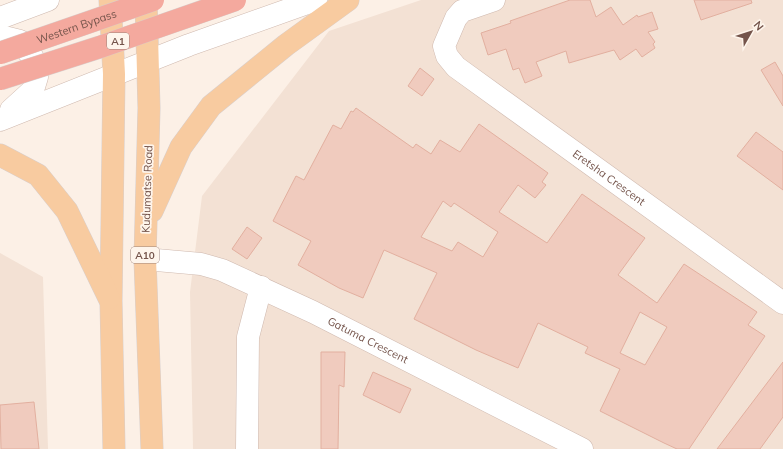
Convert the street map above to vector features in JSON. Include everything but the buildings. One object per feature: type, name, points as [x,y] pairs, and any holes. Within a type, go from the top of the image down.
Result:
[{"type":"highway","name":"Western Bypass","points":[[0,54],[153,0]]},
{"type":"highway","name":"A1","points":[[0,79],[100,47],[235,0]]},
{"type":"main road","points":[[110,0],[114,74],[111,301],[114,449]]},
{"type":"main road","name":"Kudumatse Road","points":[[146,0],[149,185],[145,259],[152,449]]},
{"type":"main road","points":[[146,225],[181,147],[211,106],[286,45],[348,0]]},
{"type":"main road","points":[[0,156],[38,175],[67,212],[111,301]]},
{"type":"street","points":[[0,18],[48,0]]},
{"type":"street","points":[[219,0],[224,9],[239,20],[258,21]]},
{"type":"street","points":[[1,119],[148,61],[316,0]]},
{"type":"street","name":"Eretsha Crescent","points":[[494,0],[462,11],[456,18],[444,46],[447,56],[456,67],[783,303]]},
{"type":"street","points":[[0,36],[20,41],[33,58],[37,77],[33,90],[1,119]]},
{"type":"street","name":"Gatuma Crescent","points":[[145,259],[201,264],[222,270],[313,312],[582,449]]},
{"type":"street","points":[[247,449],[248,337],[261,287]]},
{"type":"shaded area","points":[[421,0],[783,0],[783,449],[193,449],[190,292],[202,196],[329,31]]},
{"type":"shaded area","points":[[0,253],[43,277],[48,449],[0,449]]}]
